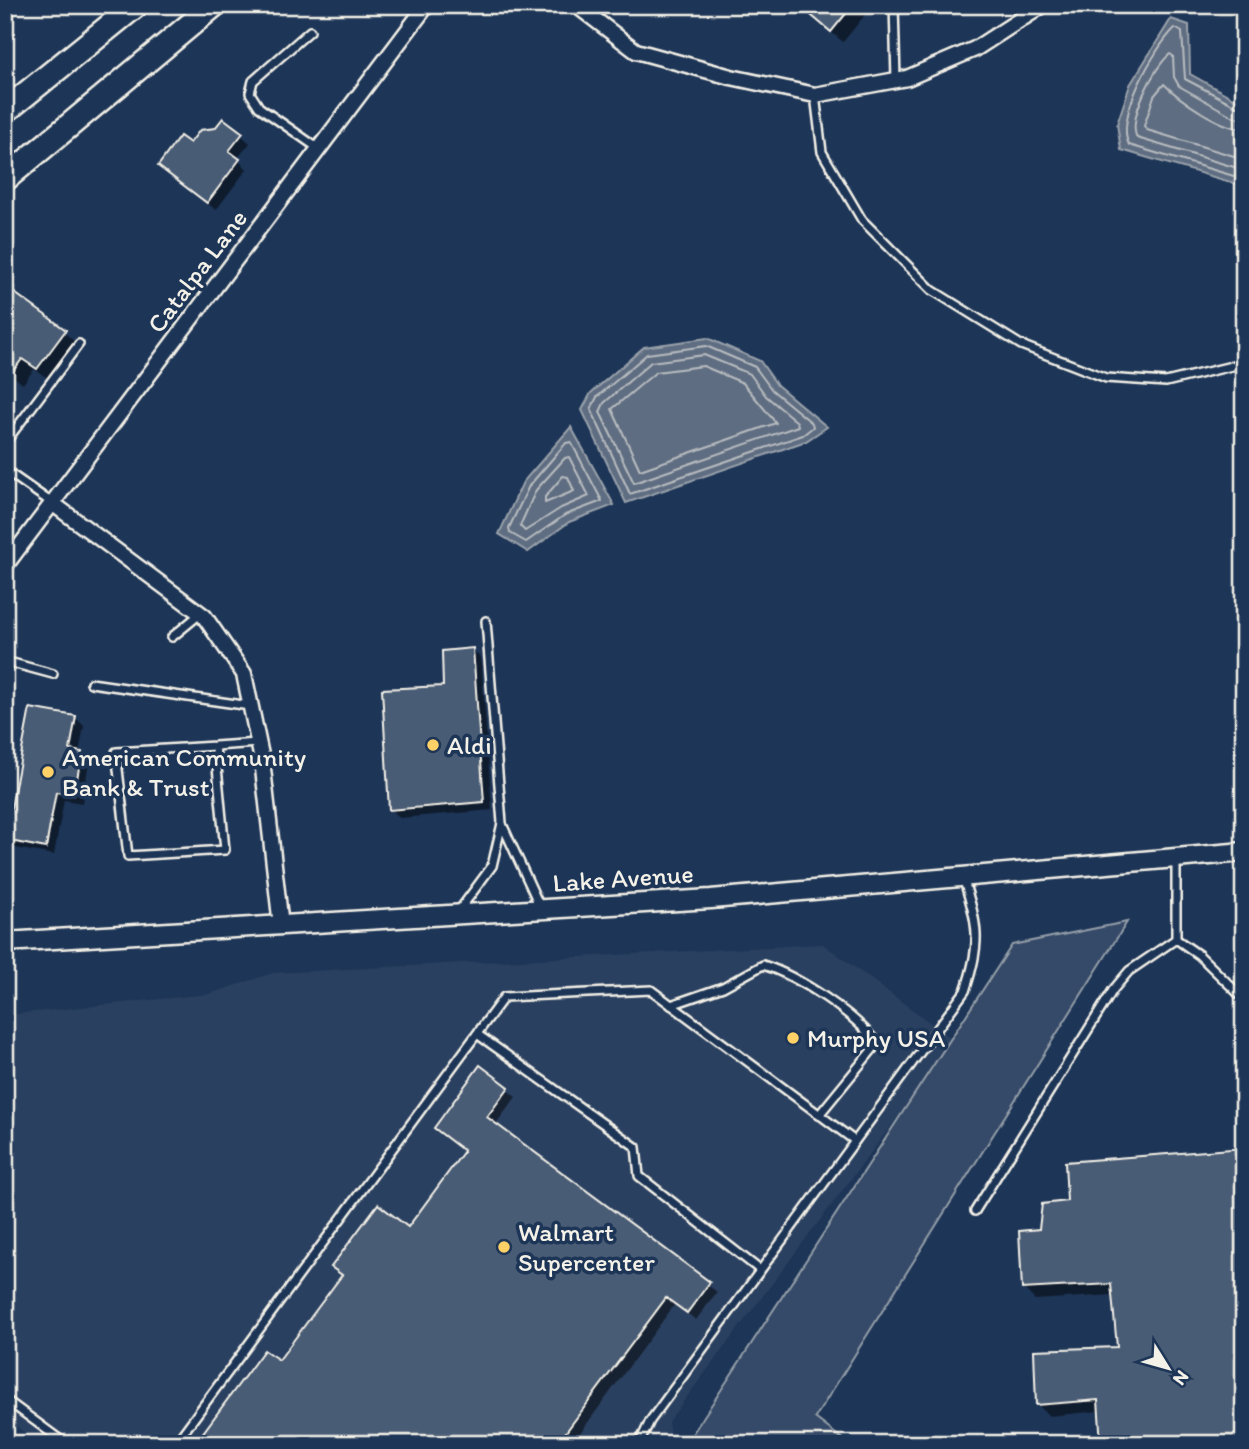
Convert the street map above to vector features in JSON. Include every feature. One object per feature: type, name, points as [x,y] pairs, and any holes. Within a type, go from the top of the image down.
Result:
[{"type":"main road","points":[[5,111],[136,5]]},
{"type":"main road","points":[[5,178],[214,5]]},
{"type":"street","name":"Catalpa Lane","points":[[5,566],[427,5]]},
{"type":"street","points":[[576,5],[636,51],[731,77],[815,94],[896,80],[975,49],[1043,5]]},
{"type":"street","points":[[52,503],[201,614],[244,674],[258,743],[281,926]]},
{"type":"street","name":"Lake Avenue","points":[[5,942],[711,899],[1244,852]]},
{"type":"lane","points":[[894,5],[896,80]]},
{"type":"lane","points":[[310,31],[253,81],[250,93],[259,107],[319,149]]},
{"type":"lane","points":[[815,94],[822,152],[862,220],[932,290],[965,311],[1021,345],[1106,378],[1166,382],[1244,363]]},
{"type":"lane","points":[[5,443],[79,344]]},
{"type":"lane","points":[[5,470],[52,503]]},
{"type":"lane","points":[[172,637],[201,614]]},
{"type":"lane","points":[[457,915],[492,866],[502,823],[486,621]]},
{"type":"lane","points":[[5,662],[52,674]]},
{"type":"lane","points":[[91,683],[250,706]]},
{"type":"lane","points":[[215,746],[225,850],[128,856],[117,752],[258,743]]},
{"type":"lane","points":[[502,823],[541,910]]},
{"type":"lane","points":[[1175,939],[1176,858]]},
{"type":"lane","points":[[639,1444],[650,1421],[965,991],[975,960],[978,928],[963,877]]},
{"type":"lane","points":[[1175,939],[1199,956],[1244,999]]},
{"type":"lane","points":[[975,1212],[1113,990],[1129,971],[1175,939]]},
{"type":"lane","points":[[671,1005],[723,987],[763,965],[785,972],[867,1029],[877,1044],[819,1115]]},
{"type":"lane","points":[[175,1444],[504,997],[651,990],[855,1141]]},
{"type":"lane","points":[[477,1034],[636,1147],[639,1176],[760,1270]]},
{"type":"lane","points":[[5,1399],[66,1444]]},
{"type":"shaded area","points":[[1127,922],[815,1418],[849,1444],[690,1444],[691,1436],[1012,945]]},
{"type":"shaded area","points":[[823,944],[955,1041],[668,1422],[671,1444],[39,1444],[5,1418],[5,1015],[209,994],[273,973]]},
{"type":"water","points":[[1171,19],[1189,25],[1190,74],[1244,104],[1244,186],[1121,150],[1117,124],[1130,85]]},
{"type":"water","points":[[707,338],[760,361],[777,385],[827,427],[806,441],[626,503],[582,410],[591,393],[644,347]]},
{"type":"water","points":[[571,427],[614,505],[569,522],[528,552],[499,534],[523,482]]},
{"type":"building","points":[[799,5],[853,5],[831,32]]},
{"type":"building","points":[[223,118],[243,133],[229,151],[240,159],[207,203],[158,166],[180,136],[190,143],[200,130],[215,128]]},
{"type":"building","points":[[5,286],[66,330],[37,369],[22,359],[5,382]]},
{"type":"building","name":"Aldi","points":[[473,648],[484,802],[389,810],[382,689],[443,686],[442,651]]},
{"type":"building","name":"American Community Bank & Trust","points":[[30,708],[76,716],[70,750],[82,752],[74,795],[56,792],[46,848],[5,840]]},
{"type":"building","name":"Walmart Supercenter","points":[[480,1065],[509,1087],[487,1117],[710,1282],[687,1313],[666,1298],[557,1444],[215,1444],[202,1434],[264,1350],[279,1360],[342,1275],[331,1267],[378,1204],[408,1227],[464,1151],[434,1128]]},
{"type":"building","points":[[1244,1148],[1244,1444],[1101,1444],[1098,1400],[1036,1405],[1034,1350],[1117,1347],[1111,1284],[1022,1289],[1019,1231],[1039,1229],[1042,1204],[1067,1201],[1065,1162]]},
{"type":"place","name":"Aldi","points":[[433,745]]},
{"type":"place","name":"American Community Bank & Trust","points":[[48,772]]},
{"type":"place","name":"Murphy USA","points":[[793,1038]]},
{"type":"place","name":"Walmart Supercenter","points":[[504,1247]]}]
